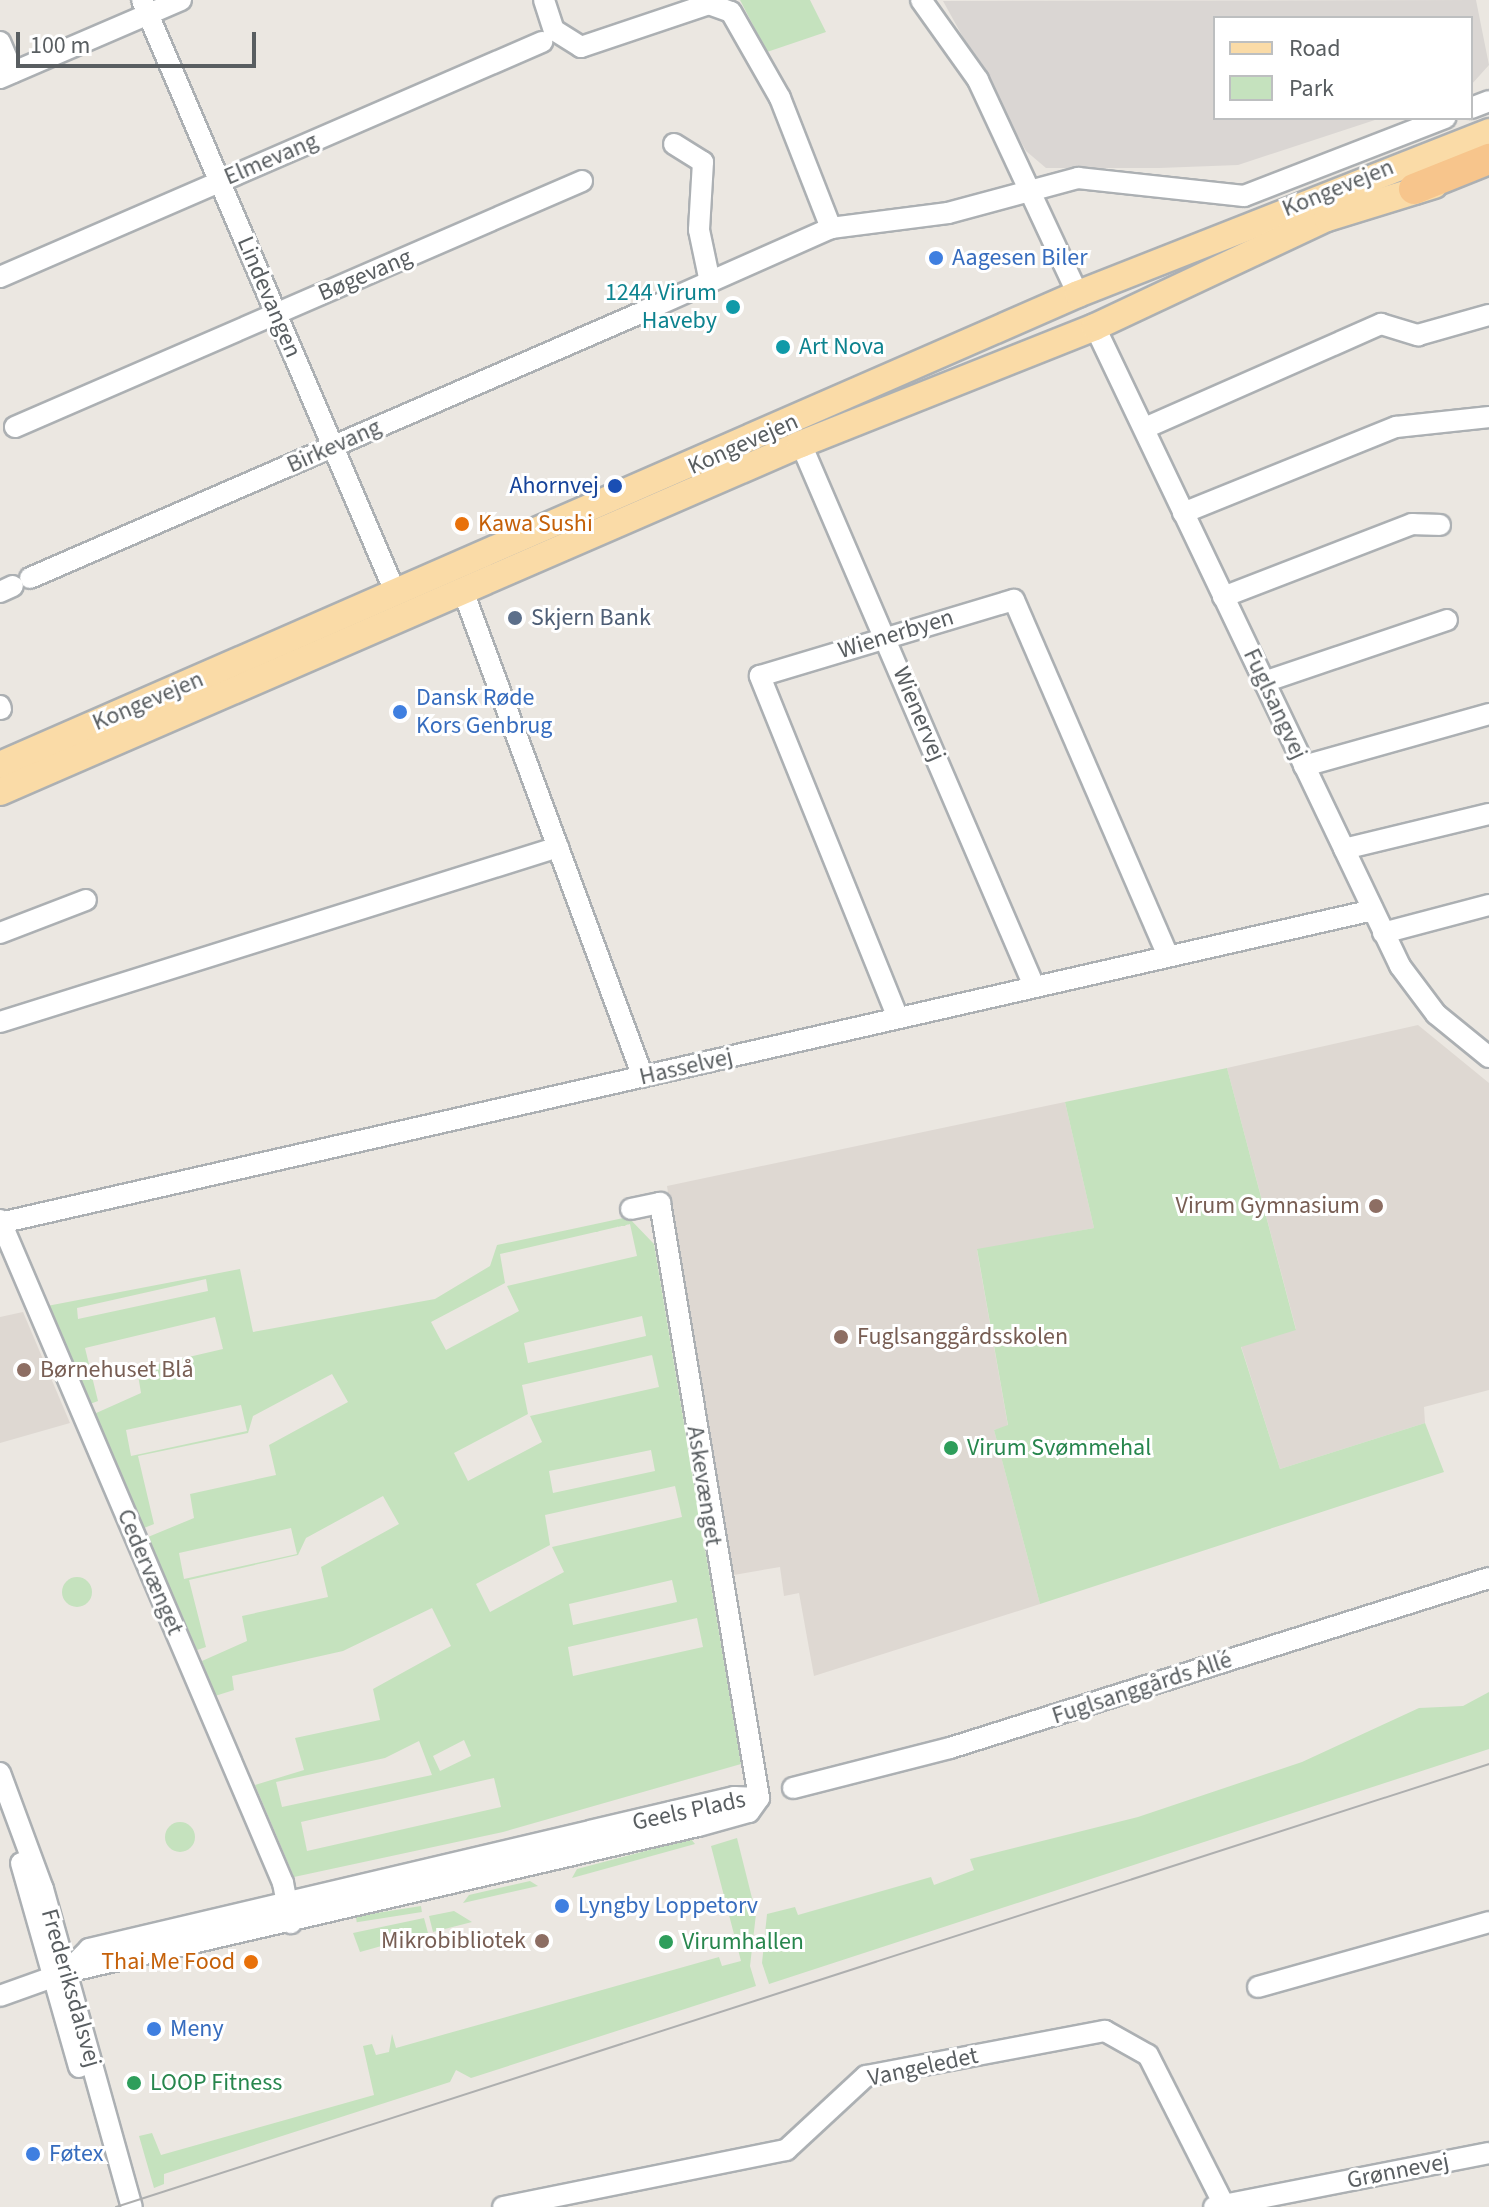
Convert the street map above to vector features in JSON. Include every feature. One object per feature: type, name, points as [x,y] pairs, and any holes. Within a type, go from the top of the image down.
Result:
[{"type":"highway","points":[[1414,189],[1489,159]]},
{"type":"main road","name":"Kongevejen","points":[[0,765],[1078,294],[1489,132]]},
{"type":"main road","name":"Kongevejen","points":[[0,792],[801,444],[1095,327],[1327,218],[1414,189],[1489,175]]},
{"type":"street","points":[[0,42],[6,75],[144,7],[181,0]]},
{"type":"street","points":[[544,0],[554,30],[581,47],[709,4],[731,12],[780,98],[831,228]]},
{"type":"street","points":[[921,0],[978,80],[1078,294]]},
{"type":"street","name":"Lindevangen","points":[[144,7],[396,594]]},
{"type":"street","name":"Elmevang","points":[[0,277],[542,42]]},
{"type":"street","name":"Kongevejen","points":[[831,228],[948,213],[1029,186],[1102,177],[1188,194],[1244,196],[1440,120]]},
{"type":"street","points":[[674,144],[703,162],[700,246],[710,282]]},
{"type":"street","name":"Bøgevang","points":[[15,427],[582,181]]},
{"type":"street","name":"Birkevang","points":[[14,585],[831,228]]},
{"type":"street","points":[[1145,428],[1381,324],[1429,335],[1489,315]]},
{"type":"street","name":"Fuglsangvej","points":[[1095,327],[1383,933],[1416,990],[1489,1057]]},
{"type":"street","points":[[1183,513],[1396,427],[1489,417]]},
{"type":"street","name":"Wienervej","points":[[801,444],[1034,986]]},
{"type":"street","points":[[1223,597],[1412,524],[1440,525]]},
{"type":"street","points":[[463,591],[643,1077]]},
{"type":"street","name":"Wienerbyen","points":[[898,1018],[760,676],[1014,600],[1168,956]]},
{"type":"street","points":[[1264,682],[1447,620]]},
{"type":"street","points":[[1304,766],[1489,714]]},
{"type":"street","points":[[1344,849],[1489,814]]},
{"type":"street","points":[[0,1022],[558,847]]},
{"type":"street","points":[[0,933],[86,900]]},
{"type":"street","points":[[1383,933],[1489,905]]},
{"type":"street","name":"Hasselvej","points":[[0,1222],[1373,910]]},
{"type":"street","name":"Askevænget","points":[[631,1209],[660,1203],[759,1798]]},
{"type":"street","name":"Cedervænget","points":[[0,1222],[289,1913]]},
{"type":"street","name":"Fuglsanggårds Allé","points":[[793,1788],[950,1748],[1489,1578]]},
{"type":"street","name":"Frederiksdalsvej","points":[[0,1773],[132,2207]]},
{"type":"street","name":"Geels Plads","points":[[0,1996],[60,1974],[289,1913],[723,1820],[755,1808],[759,1798]]},
{"type":"street","name":"Frederiksdalsvej","points":[[0,1803],[60,1974],[120,2207]]},
{"type":"street","points":[[1258,1987],[1489,1922]]},
{"type":"street","name":"Vangeledet","points":[[503,2207],[786,2150],[866,2076],[1105,2031],[1148,2055],[1221,2206]]},
{"type":"street","name":"Grønnevej","points":[[1221,2206],[1489,2153]]},
{"type":"shaded area","points":[[1476,0],[1489,65],[1473,83],[1473,16],[1213,16],[1213,120],[1375,120],[1238,165],[1046,168],[1026,151],[943,1]]},
{"type":"shaded area","name":"Virum Gymnasium","points":[[1418,1025],[1489,1083],[1489,1390],[1424,1407],[1425,1423],[1280,1469],[1241,1346],[1296,1329],[1227,1068]]},
{"type":"shaded area","name":"Fuglsanggårdsskolen","points":[[1065,1102],[1094,1228],[977,1250],[1008,1426],[994,1430],[1040,1604],[814,1676],[799,1593],[784,1596],[780,1567],[728,1576],[667,1186]]},
{"type":"shaded area","name":"Børnehuset Blå","points":[[23,1312],[70,1423],[0,1443],[0,1317]]},
{"type":"green space","points":[[740,0],[810,0],[826,32],[767,52]]},
{"type":"green space","points":[[1227,1068],[1296,1330],[1241,1347],[1280,1469],[1425,1423],[1444,1472],[1040,1604],[994,1430],[1008,1425],[977,1249],[1094,1228],[1065,1102]]},
{"type":"green space","points":[[628,1217],[654,1244],[741,1764],[503,1832],[294,1877],[255,1785],[304,1770],[295,1738],[380,1720],[373,1689],[451,1646],[432,1608],[343,1651],[232,1676],[234,1690],[215,1696],[202,1661],[247,1641],[242,1616],[328,1597],[321,1567],[399,1524],[383,1496],[306,1538],[298,1555],[189,1580],[206,1647],[197,1650],[148,1537],[194,1518],[190,1494],[276,1475],[269,1445],[348,1402],[332,1374],[253,1416],[248,1433],[138,1456],[154,1524],[144,1528],[94,1414],[141,1393],[137,1369],[223,1349],[215,1317],[85,1348],[98,1401],[90,1404],[47,1306],[240,1269],[253,1332],[435,1299],[490,1266],[497,1245]],"holes":[[[630,1224],[637,1256],[507,1286],[519,1311],[446,1350],[431,1322],[505,1283],[500,1254]],[[206,1279],[208,1291],[78,1319],[77,1308]],[[642,1316],[646,1336],[528,1363],[524,1343]],[[652,1355],[659,1387],[530,1416],[542,1442],[468,1481],[454,1453],[528,1414],[522,1385]],[[241,1405],[247,1431],[131,1456],[126,1430]],[[651,1450],[655,1471],[553,1493],[549,1471]],[[675,1486],[682,1517],[552,1547],[564,1572],[490,1612],[476,1584],[550,1545],[545,1515]],[[291,1528],[297,1554],[184,1579],[179,1553]],[[672,1580],[677,1602],[573,1625],[569,1604]],[[697,1618],[703,1647],[573,1676],[568,1647]],[[464,1740],[471,1756],[440,1771],[433,1756]],[[419,1741],[432,1775],[282,1807],[276,1782],[385,1758]],[[494,1778],[501,1807],[307,1851],[301,1822]]]},
{"type":"green space","points":[[77,1577],[83,1578],[91,1586],[91,1598],[83,1606],[77,1607],[71,1606],[63,1598],[62,1592],[63,1586],[71,1578]]},
{"type":"green space","points":[[1489,1692],[1489,1749],[769,1984],[762,1963],[767,1914],[795,1907],[798,1915],[931,1877],[934,1885],[974,1870],[970,1859],[1138,1817],[1302,1762],[1419,1708],[1463,1706]]},
{"type":"green space","points":[[180,1822],[186,1823],[194,1831],[194,1843],[186,1851],[180,1852],[174,1851],[166,1843],[165,1837],[166,1831],[174,1823]]},
{"type":"green space","points":[[737,1838],[756,1914],[750,1966],[756,1986],[471,2078],[456,2070],[450,2082],[164,2174],[164,2184],[154,2188],[139,2136],[152,2133],[161,2155],[374,2095],[363,2046],[372,2044],[376,2055],[389,2052],[392,2034],[396,2048],[719,1957],[722,1966],[741,1961],[711,1846]]},
{"type":"green space","points":[[691,1839],[695,1844],[572,1878],[577,1869]]},
{"type":"green space","points":[[530,1881],[538,1886],[463,1903],[469,1895]]},
{"type":"green space","points":[[421,1906],[422,1912],[357,1922],[356,1916]]},
{"type":"green space","points":[[454,1911],[472,1922],[433,1932],[429,1916]]},
{"type":"green space","points":[[424,1918],[428,1933],[360,1952],[353,1933]]},
{"type":"tram line","points":[[116,2207],[1489,1764]]},
{"type":"place","name":"Aagesen Biler","points":[[936,258]]},
{"type":"place","name":"1244 Virum Haveby","points":[[733,307]]},
{"type":"place","name":"Art Nova","points":[[783,347]]},
{"type":"place","name":"Ahornvej","points":[[615,486]]},
{"type":"place","name":"Kawa Sushi","points":[[462,524]]},
{"type":"place","name":"Skjern Bank","points":[[515,618]]},
{"type":"place","name":"Dansk Røde Kors Genbrug","points":[[400,712]]},
{"type":"place","name":"Virum Gymnasium","points":[[1376,1206]]},
{"type":"place","name":"Fuglsanggårdsskolen","points":[[841,1337]]},
{"type":"place","name":"Børnehuset Blå","points":[[24,1370]]},
{"type":"place","name":"Virum Svømmehal","points":[[951,1448]]},
{"type":"place","name":"Lyngby Loppetorv","points":[[562,1906]]},
{"type":"place","name":"Mikrobibliotek","points":[[542,1941]]},
{"type":"place","name":"Virumhallen","points":[[666,1942]]},
{"type":"place","name":"Thai Me Food","points":[[251,1962]]},
{"type":"place","name":"Meny","points":[[154,2029]]},
{"type":"place","name":"LOOP Fitness","points":[[134,2083]]},
{"type":"place","name":"Føtex","points":[[33,2154]]}]
